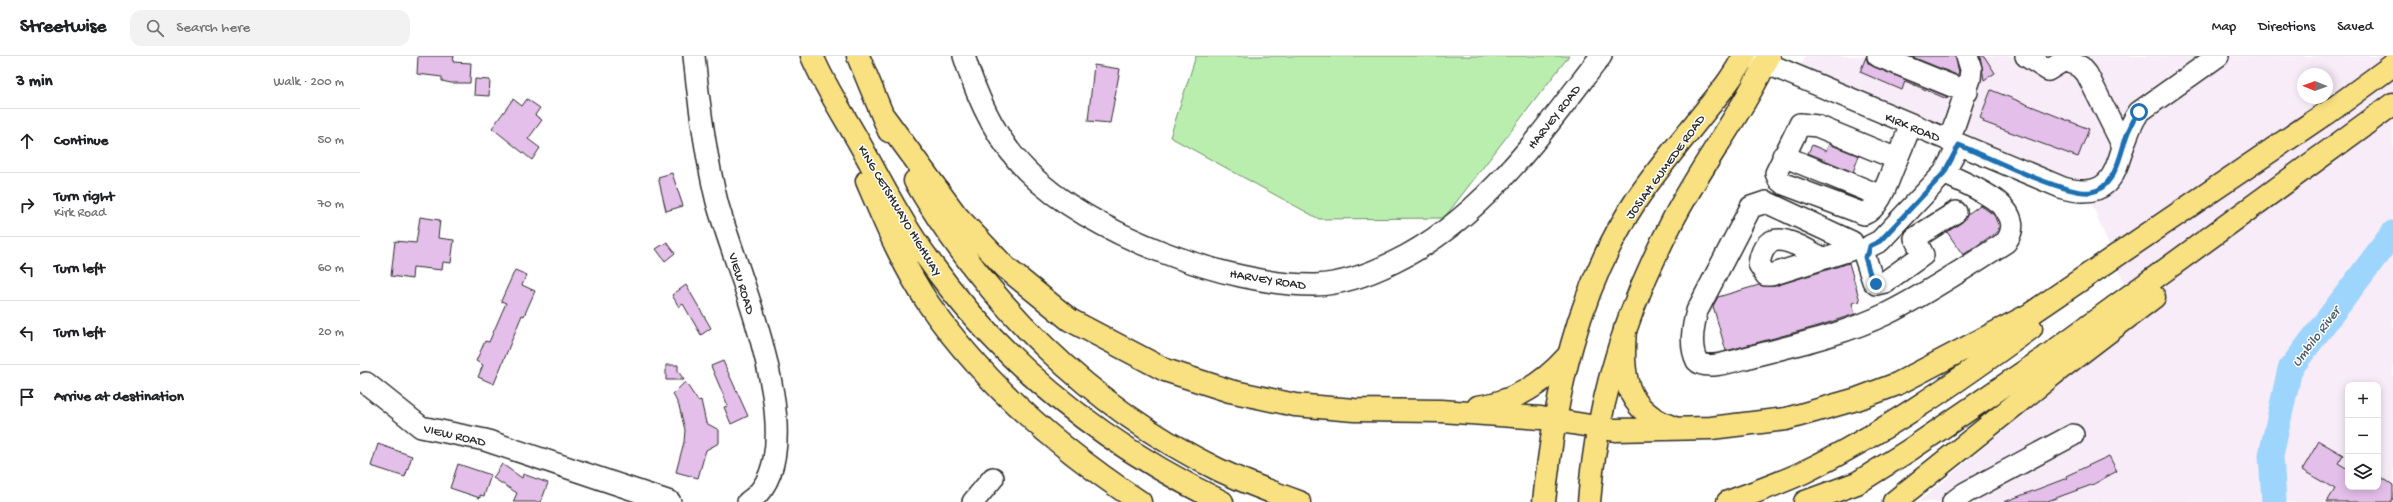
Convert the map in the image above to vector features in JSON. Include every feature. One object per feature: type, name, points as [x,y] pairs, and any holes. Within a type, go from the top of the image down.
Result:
[{"type":"main road","name":"KING CETSHWAYO HIGHWAY","points":[[858,56],[907,168],[937,218],[985,284],[1037,340],[1078,378],[1116,407],[1162,438],[1217,469],[1299,502]]},
{"type":"main road","name":"JOSIAH GUMEDE ROAD","points":[[1544,502],[1554,420],[1568,356],[1583,307],[1612,240],[1638,198],[1730,81],[1744,56]]},
{"type":"main road","name":"KING CETSHWAYO HIGHWAY","points":[[813,58],[884,189],[923,252],[951,291],[981,325],[1019,365],[1097,429],[1140,458],[1222,502]]},
{"type":"main road","points":[[813,58],[892,240],[928,303],[990,380],[1025,412],[1111,482],[1140,502]]},
{"type":"main road","points":[[1589,502],[1598,429],[1612,367],[1640,287],[1673,219],[1761,58]]},
{"type":"main road","points":[[1728,502],[1801,473],[1884,428],[1933,397],[2393,65]]},
{"type":"main road","points":[[1805,502],[1857,483],[1908,451],[2046,357],[2280,188],[2393,104]]},
{"type":"main road","points":[[884,117],[928,178],[983,245],[1006,268],[1070,320],[1101,338],[1165,370],[1230,391],[1295,405],[1388,411],[1441,411],[1554,420],[1598,429],[1672,427],[1711,428],[1786,419],[1857,399],[1897,384],[2029,315],[2338,105]]},
{"type":"main road","points":[[1894,502],[2061,368],[2215,250],[2280,188]]},
{"type":"main road","points":[[1625,329],[1624,375],[1628,390],[1646,412],[1659,422],[1672,427]]},
{"type":"main road","points":[[1441,411],[1504,401],[1542,381],[1568,356]]},
{"type":"street","name":"VIEW ROAD","points":[[694,56],[704,146],[716,196],[750,304],[774,394],[776,409],[777,440],[771,472],[758,494],[748,502]]},
{"type":"street","name":"HARVEY ROAD","points":[[964,56],[980,102],[1009,151],[1040,184],[1094,222],[1177,257],[1224,271],[1288,283],[1315,285],[1352,278],[1396,261],[1435,238],[1469,211],[1535,141],[1601,56]]},
{"type":"street","points":[[1878,56],[1967,92]]},
{"type":"street","points":[[1823,258],[1859,249],[1880,241],[1944,173],[1954,143],[1967,92],[1971,69],[1967,56]]},
{"type":"street","points":[[2026,56],[2048,70],[2068,58],[2081,67],[2087,74],[2122,144]]},
{"type":"street","points":[[2122,144],[2132,122],[2139,112],[2218,56]]},
{"type":"street","name":"KIRK ROAD","points":[[1761,58],[1911,125],[2063,188],[2085,193],[2102,188],[2112,177],[2122,144]]},
{"type":"street","points":[[1897,159],[1817,126],[1803,123],[1798,125],[1776,169],[1779,180],[1858,214],[1868,213],[1881,196],[1897,159],[1911,125]]},
{"type":"street","points":[[1944,173],[2003,205],[2011,220],[2011,230],[2006,242],[1907,304],[1832,336],[1725,363],[1705,365],[1697,360],[1693,342],[1694,324],[1698,311],[1751,207],[1766,202],[1859,249],[1872,281],[1876,284],[1885,282],[1923,255],[1915,238],[1956,212]]},
{"type":"street","name":"VIEW ROAD","points":[[366,384],[421,427],[484,440],[670,502]]},
{"type":"street","points":[[1953,502],[1965,492],[2072,436]]},
{"type":"street","points":[[973,502],[993,478]]},
{"type":"shaded area","points":[[1805,56],[2393,56],[2393,502],[1918,502],[2139,319],[2085,187],[1798,74]]},
{"type":"green space","points":[[1196,56],[1569,56],[1444,218],[1319,219],[1170,137]]},
{"type":"building","points":[[418,56],[454,56],[453,62],[471,63],[470,83],[451,83],[442,81],[442,77],[417,74]]},
{"type":"building","points":[[1910,56],[1955,56],[1959,72],[1957,75]]},
{"type":"building","points":[[1980,56],[1984,56],[1995,73],[1984,80]]},
{"type":"building","points":[[1866,57],[1868,63],[1874,67],[1948,97],[1947,99],[1905,81],[1902,90],[1860,72]]},
{"type":"building","points":[[1094,65],[1120,69],[1110,123],[1088,121]]},
{"type":"building","points":[[475,79],[490,80],[489,96],[474,95]]},
{"type":"building","points":[[1991,90],[2089,129],[2078,157],[1983,122],[1984,120],[1980,118]]},
{"type":"building","points":[[513,99],[522,106],[527,99],[540,108],[535,115],[542,120],[528,139],[540,148],[532,160],[492,128]]},
{"type":"building","points":[[1829,144],[1859,156],[1853,172],[1808,153],[1812,145],[1826,151]]},
{"type":"building","points":[[672,173],[683,206],[666,211],[658,177]]},
{"type":"building","points":[[1980,205],[1994,215],[1999,227],[1997,232],[1963,255],[1947,232],[1962,222],[1968,214]]},
{"type":"building","points":[[420,217],[440,220],[438,238],[454,240],[451,263],[443,262],[442,270],[413,267],[412,279],[391,276],[395,241],[416,243]]},
{"type":"building","points":[[667,242],[675,253],[665,261],[656,249]]},
{"type":"building","points":[[1849,263],[1860,301],[1852,303],[1855,314],[1815,327],[1726,351],[1713,306],[1718,297],[1759,285],[1775,286]]},
{"type":"building","points":[[515,270],[527,275],[522,285],[535,291],[524,316],[522,315],[494,384],[478,377],[483,365],[476,361],[485,341],[489,342],[506,303],[501,301]]},
{"type":"building","points":[[686,285],[711,328],[701,335],[683,304],[679,307],[672,295]]},
{"type":"building","points":[[723,361],[748,416],[731,424],[724,407],[728,406],[711,366]]},
{"type":"building","points":[[666,365],[678,365],[678,371],[684,380],[666,380]]},
{"type":"building","points":[[685,382],[698,401],[701,400],[706,423],[719,430],[719,443],[706,450],[698,478],[676,472],[684,442],[685,430],[679,406],[673,394]]},
{"type":"building","points":[[2319,441],[2343,455],[2338,463],[2345,467],[2345,490],[2381,490],[2381,477],[2393,485],[2393,498],[2391,502],[2327,502],[2335,489],[2302,470]]},
{"type":"building","points":[[378,444],[412,456],[405,477],[371,466]]},
{"type":"building","points":[[2109,456],[2117,471],[2094,484],[2045,502],[2004,502],[2067,478],[2066,476]]},
{"type":"building","points":[[458,464],[491,475],[484,496],[480,495],[480,498],[450,488]]},
{"type":"building","points":[[502,464],[522,478],[523,474],[548,483],[541,502],[513,502],[517,493],[493,478]]},
{"type":"waterway","name":"Umbilo River","points":[[2274,502],[2271,455],[2290,369],[2393,233]]},
{"type":"route","points":[[1876,284],[1872,281],[1865,257],[1870,250],[1870,246],[1880,241],[1910,211],[1944,173],[1959,145],[2063,188],[2085,193],[2092,192],[2102,188],[2112,177],[2122,144],[2132,122],[2139,112]]}]
